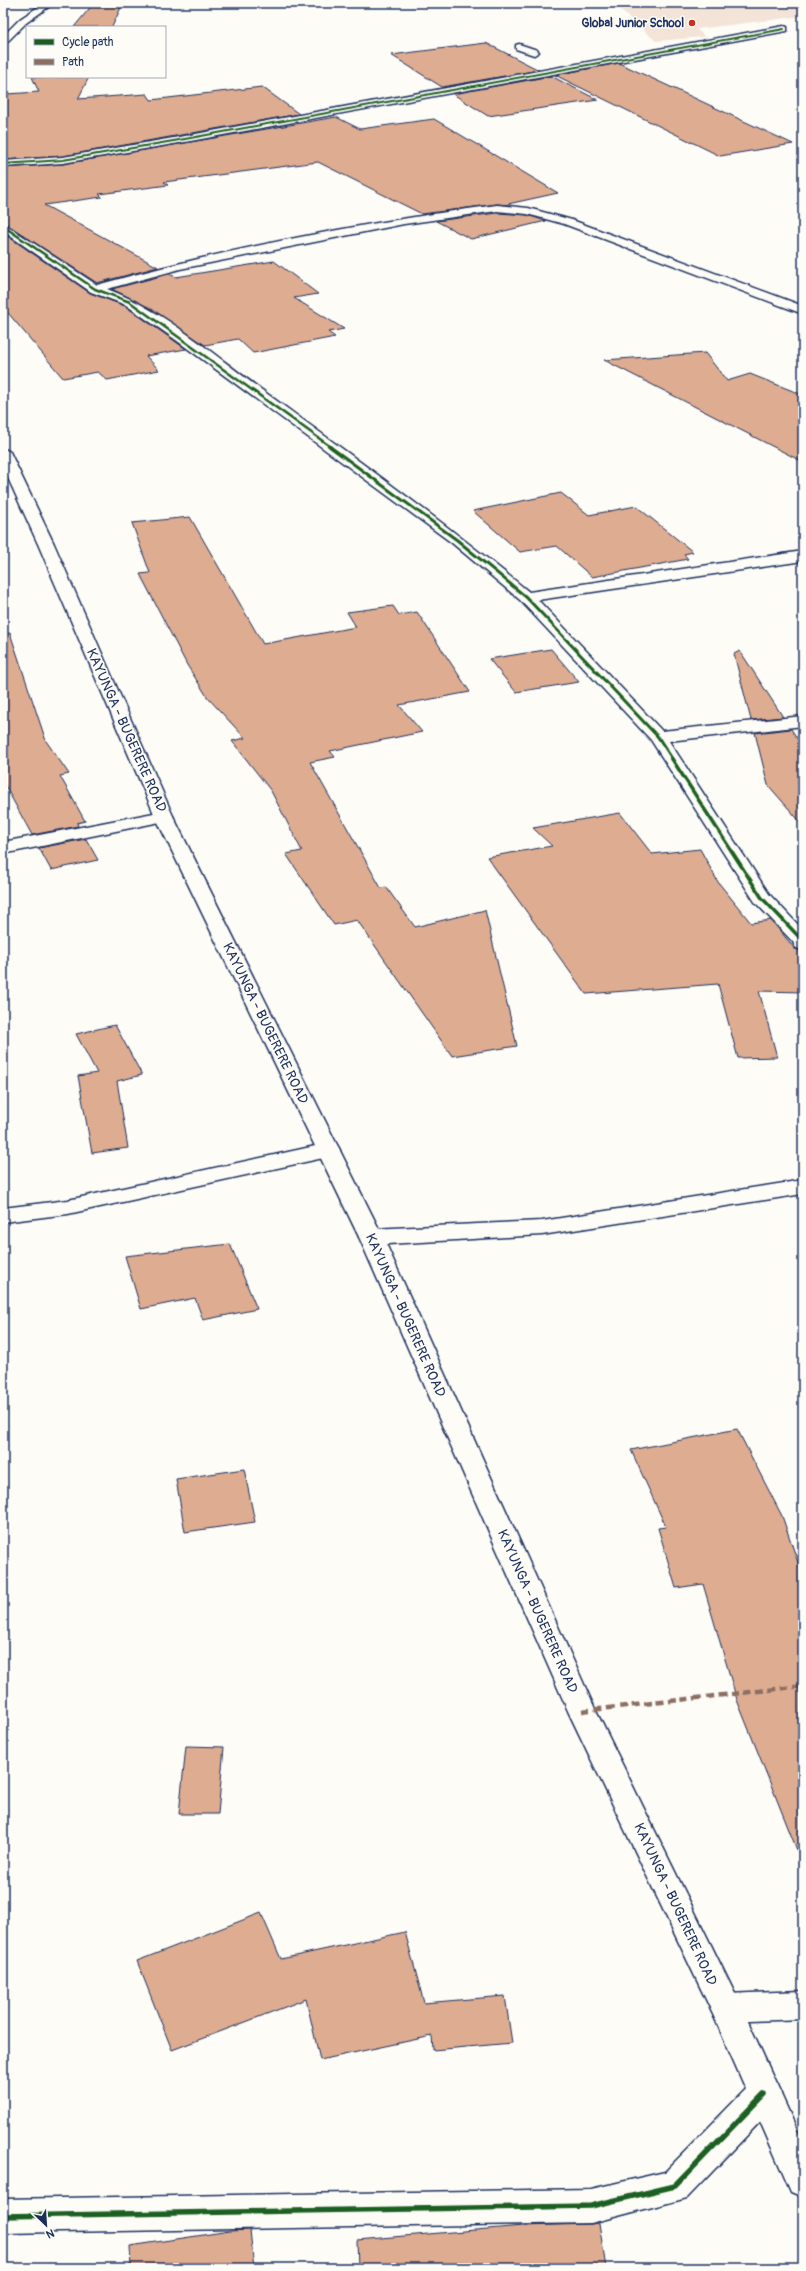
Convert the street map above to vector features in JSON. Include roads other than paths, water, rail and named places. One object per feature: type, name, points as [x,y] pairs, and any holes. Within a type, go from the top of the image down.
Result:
[{"type":"street","points":[[3,41],[24,21],[50,3]]},
{"type":"street","points":[[3,164],[63,160],[170,142],[784,29]]},
{"type":"street","points":[[519,47],[534,52]]},
{"type":"street","points":[[95,289],[178,266],[327,236],[404,222],[497,208],[528,212],[568,222],[803,310]]},
{"type":"street","points":[[3,226],[95,289],[130,302],[181,337],[457,540],[526,597],[658,737],[762,898],[802,940],[803,944]]},
{"type":"street","name":"KAYUNGA - BUGERERE ROAD","points":[[3,452],[46,544],[164,816],[371,1238],[582,1711],[726,2008],[803,2180]]},
{"type":"street","points":[[526,597],[803,556]]},
{"type":"street","points":[[658,737],[803,721]]},
{"type":"street","points":[[3,848],[164,816]]},
{"type":"street","points":[[3,1215],[68,1207],[329,1150]]},
{"type":"street","points":[[371,1238],[542,1228],[803,1187]]},
{"type":"street","points":[[726,2008],[803,2005]]},
{"type":"street","points":[[3,2216],[591,2206],[675,2186],[764,2094]]},
{"type":"place","name":"Global Junior School","points":[[692,23]]}]
